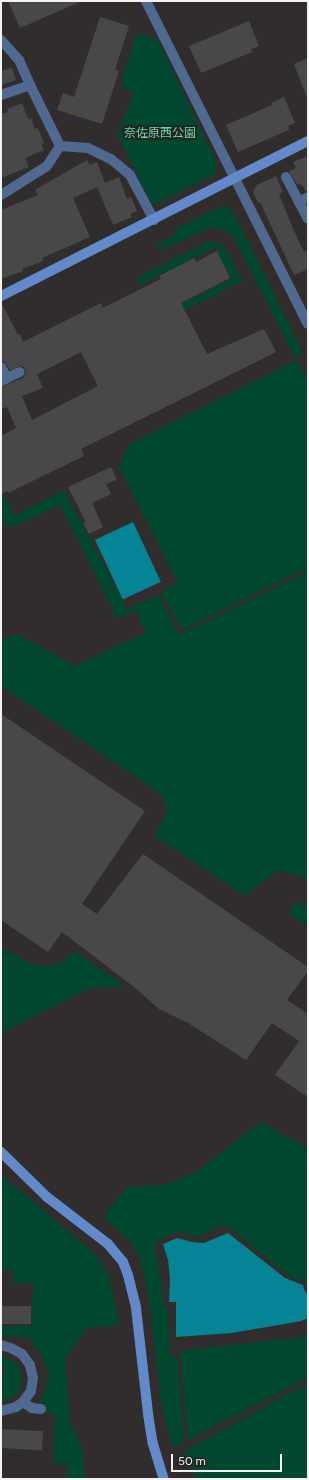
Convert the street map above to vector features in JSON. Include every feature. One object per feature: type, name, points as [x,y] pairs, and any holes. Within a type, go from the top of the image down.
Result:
[{"type":"street","points":[[146,1],[308,324]]},
{"type":"street","points":[[1,40],[20,60],[30,85],[60,146]]},
{"type":"street","points":[[1,95],[30,85]]},
{"type":"street","points":[[1,296],[308,141]]},
{"type":"street","points":[[60,146],[88,148],[111,159],[130,175],[154,220]]},
{"type":"street","points":[[1,195],[47,166],[60,146]]},
{"type":"street","points":[[286,177],[304,199],[308,219]]},
{"type":"street","points":[[1,367],[4,379],[20,372]]},
{"type":"street","points":[[1,1152],[47,1197],[108,1244],[122,1262],[128,1275],[136,1308],[148,1414],[153,1444],[164,1479]]},
{"type":"street","points":[[1,1345],[17,1350],[22,1354],[33,1371],[33,1385],[31,1391],[23,1402],[16,1408],[1,1411]]},
{"type":"street","points":[[23,1402],[32,1408],[41,1409]]},
{"type":"green space","name":"奈佐原西公園","points":[[136,34],[157,39],[217,164],[214,175],[152,205],[117,135],[134,93],[121,84]]},
{"type":"green space","points":[[222,206],[232,210],[303,353],[295,357],[233,236],[223,230],[212,227],[163,249],[157,248],[156,244],[173,236],[177,228]]},
{"type":"green space","points":[[215,241],[225,248],[242,281],[183,311],[180,305],[232,279],[216,247],[138,285],[137,281],[140,276],[208,242]]},
{"type":"green space","points":[[297,360],[308,381],[308,567],[182,630],[161,592],[178,583],[119,467],[128,445]]},
{"type":"green space","points":[[1,490],[14,516],[64,491],[127,609],[158,595],[179,635],[308,571],[308,879],[278,870],[245,896],[155,836],[167,812],[164,800],[157,791],[1,686],[1,640],[17,634],[75,666],[146,632],[135,610],[117,618],[60,505],[10,528],[1,519]]},
{"type":"green space","points":[[295,902],[308,906],[308,926],[289,913]]},
{"type":"green space","points":[[1,947],[36,967],[58,964],[76,952],[124,986],[90,988],[9,1029],[1,1035]]},
{"type":"green space","points":[[261,1122],[308,1149],[308,1289],[305,1282],[288,1275],[230,1228],[220,1225],[202,1235],[194,1237],[183,1232],[172,1233],[157,1241],[154,1246],[161,1279],[163,1304],[167,1308],[170,1355],[177,1358],[184,1443],[172,1447],[160,1396],[151,1311],[141,1260],[131,1242],[103,1217],[127,1187],[170,1184],[199,1170]]},
{"type":"green space","points":[[1,1175],[93,1252],[108,1273],[120,1325],[86,1328],[65,1359],[70,1422],[81,1445],[85,1479],[67,1479],[68,1464],[53,1463],[55,1414],[46,1414],[46,1403],[38,1403],[46,1389],[48,1374],[44,1359],[31,1341],[33,1283],[13,1283],[14,1270],[1,1270]]},
{"type":"green space","points":[[1,1326],[31,1326],[30,1338],[1,1336]]},
{"type":"green space","points":[[308,1334],[308,1378],[188,1440],[180,1351],[302,1337]]},
{"type":"green space","points":[[1,1355],[16,1363],[22,1376],[19,1391],[8,1400],[2,1400],[4,1366],[1,1366]]},
{"type":"green space","points":[[308,1383],[308,1479],[196,1479],[183,1452]]},
{"type":"water","points":[[133,522],[161,582],[123,600],[95,540]]},
{"type":"water","points":[[228,1233],[285,1278],[303,1285],[305,1292],[308,1294],[308,1318],[301,1321],[232,1333],[176,1337],[176,1302],[169,1302],[170,1279],[168,1260],[163,1244],[177,1238],[192,1242],[204,1243]]},
{"type":"building","points":[[8,1],[82,1],[20,28]]},
{"type":"building","points":[[100,17],[129,26],[115,70],[119,71],[102,124],[57,110],[63,93],[74,97]]},
{"type":"building","points":[[249,21],[259,46],[251,49],[252,52],[201,73],[189,46]]},
{"type":"building","points":[[308,58],[308,98],[307,98],[294,64]]},
{"type":"building","points":[[12,68],[16,80],[1,85],[1,71]]},
{"type":"building","points":[[284,97],[295,123],[288,126],[289,130],[238,152],[226,125],[272,105],[271,103]]},
{"type":"building","points":[[22,103],[28,119],[31,118],[35,129],[38,128],[44,143],[41,144],[44,150],[25,158],[29,167],[1,178],[1,114],[8,112],[7,109]]},
{"type":"building","points":[[308,156],[308,191],[305,191],[303,186],[296,183],[289,171],[296,168],[293,162]]},
{"type":"building","points":[[87,160],[90,165],[97,162],[105,183],[119,177],[127,199],[131,197],[137,211],[130,214],[132,217],[113,225],[97,187],[73,198],[90,237],[42,258],[43,261],[22,269],[23,271],[1,279],[1,210],[38,195],[35,190]]},
{"type":"building","points":[[276,176],[283,192],[279,194],[294,231],[304,252],[308,250],[308,269],[294,275],[260,202],[258,203],[253,192],[257,185]]},
{"type":"building","points":[[217,251],[230,278],[181,303],[207,354],[264,329],[276,352],[81,449],[84,456],[8,493],[8,491],[1,494],[1,436],[16,428],[7,407],[1,409],[1,387],[23,378],[26,372],[24,367],[21,366],[10,370],[5,362],[1,361],[1,302],[18,335],[20,334],[23,342],[101,303],[103,308],[161,279],[159,276],[194,258],[196,262]],"holes":[[[81,352],[98,386],[32,420],[22,396],[43,388],[37,374]]]},
{"type":"building","points":[[111,467],[117,480],[106,484],[111,494],[92,503],[103,527],[89,534],[83,523],[86,522],[68,487]]},
{"type":"building","points":[[1,714],[145,811],[82,904],[97,914],[143,854],[308,967],[308,971],[287,1000],[308,1014],[308,1097],[275,1075],[299,1041],[272,1023],[246,1060],[188,1023],[159,1009],[134,987],[62,932],[48,952],[1,920]]},
{"type":"building","points":[[1,1306],[31,1306],[31,1324],[1,1324]]},
{"type":"building","points":[[1,1429],[43,1431],[42,1450],[1,1448]]}]
